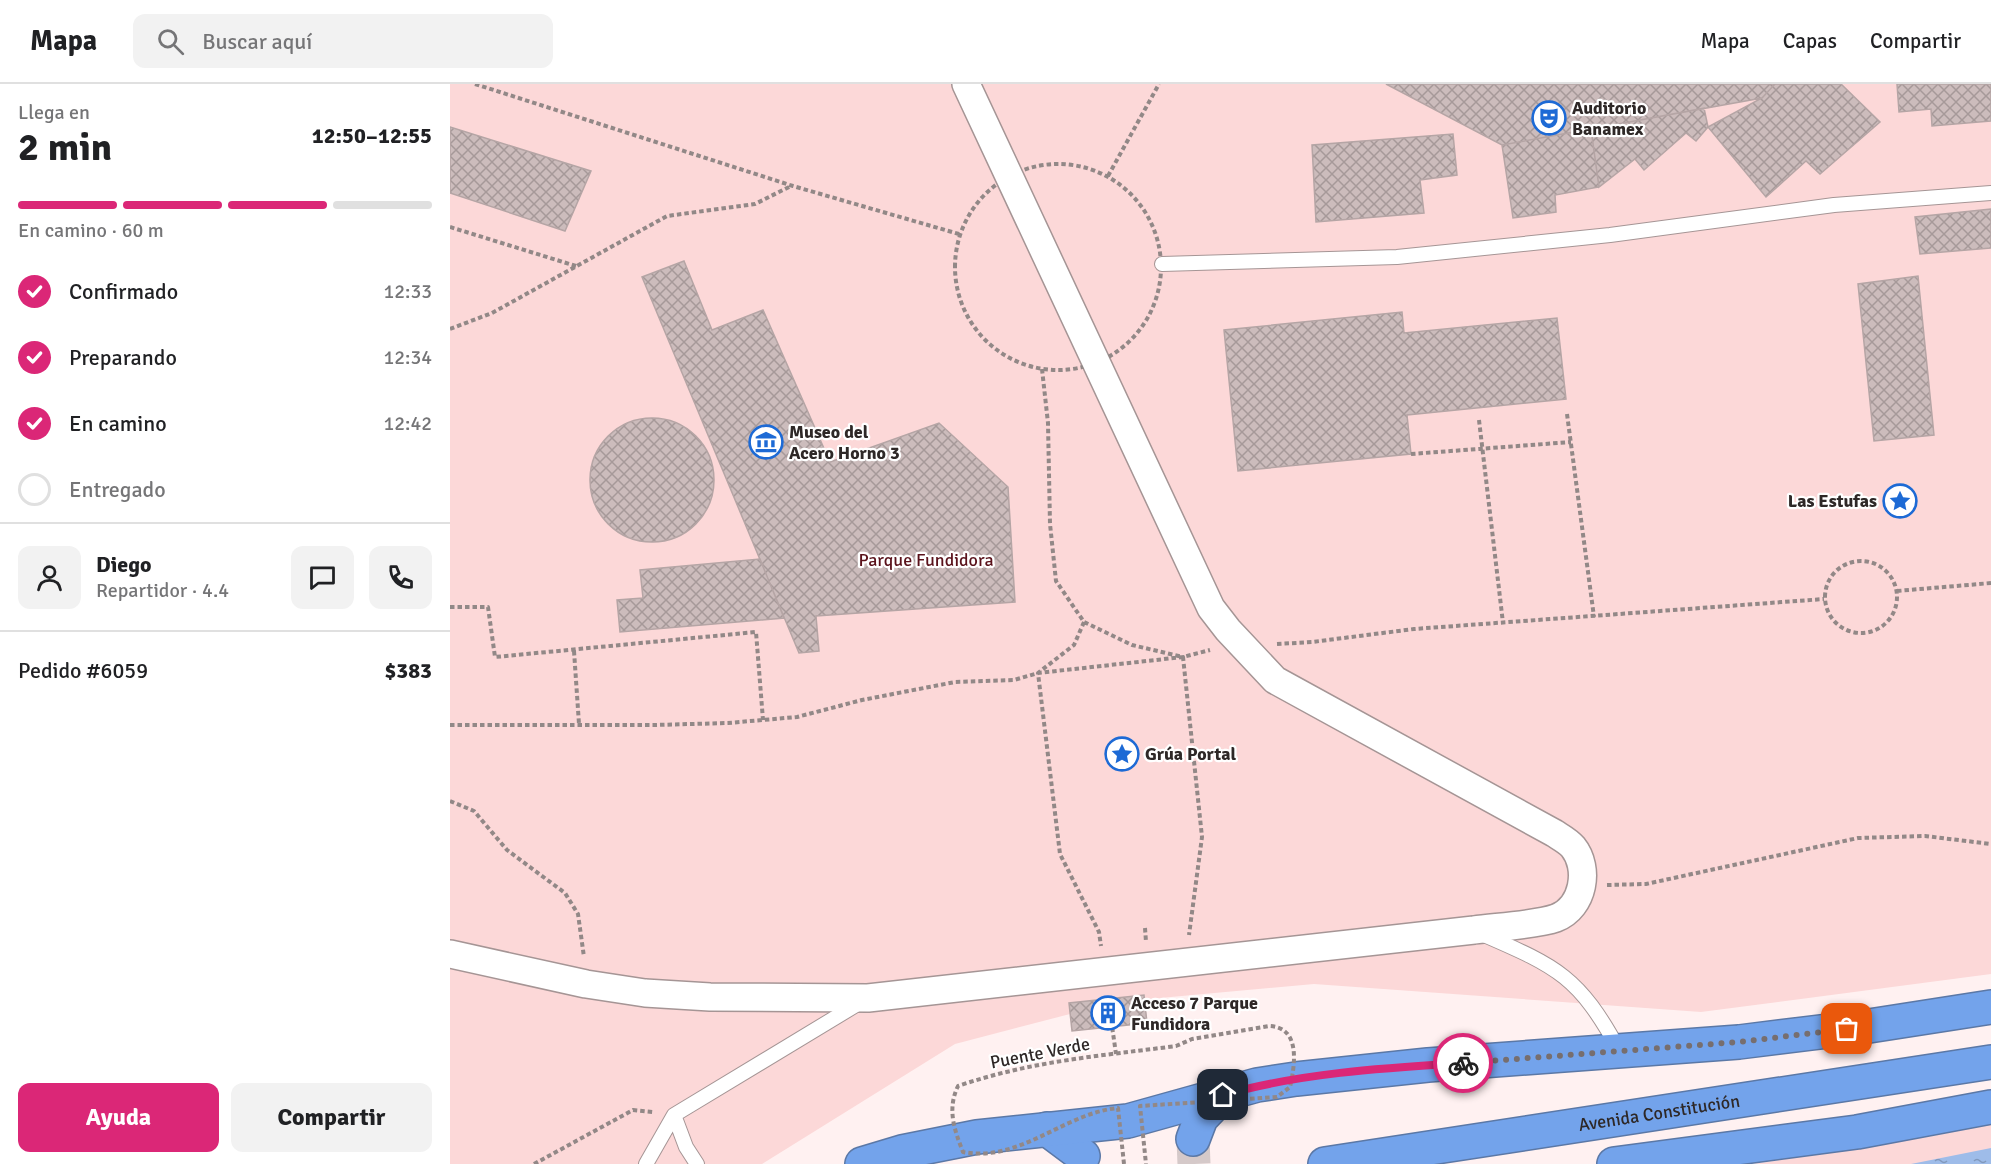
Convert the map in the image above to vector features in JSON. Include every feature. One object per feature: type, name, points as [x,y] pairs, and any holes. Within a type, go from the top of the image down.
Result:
[{"type":"highway","points":[[862,1164],[902,1152],[977,1137],[1128,1121],[1257,1085],[1428,1065],[1620,1052],[1869,1026],[1991,1007]]},
{"type":"highway","name":"Avenida Constitución","points":[[1325,1164],[1991,1062]]},
{"type":"highway","points":[[1193,1139],[1201,1118],[1223,1095]]},
{"type":"highway","points":[[1614,1164],[1857,1132],[1991,1107]]},
{"type":"highway","points":[[1047,1129],[1083,1156]]},
{"type":"street","points":[[450,954],[586,984],[645,993],[710,997],[868,998],[1474,930],[1557,918],[1574,904],[1582,886],[1583,867],[1573,847],[1554,833],[1275,680],[1211,608],[966,84]]},
{"type":"lane","points":[[1162,264],[1397,257],[1610,235],[1834,205],[1991,193]]},
{"type":"lane","points":[[1474,930],[1548,963],[1579,987],[1599,1012],[1620,1052]]},
{"type":"lane","points":[[646,1164],[674,1115],[868,998]]},
{"type":"lane","points":[[674,1115],[687,1148],[697,1164]]},
{"type":"path","points":[[475,84],[793,186],[959,234]]},
{"type":"path","points":[[1108,176],[1159,84]]},
{"type":"path","points":[[450,329],[492,313],[667,216],[755,204],[793,186]]},
{"type":"path","points":[[450,227],[577,267]]},
{"type":"path","points":[[1042,369],[1048,423],[1050,524],[1056,580],[1084,622],[1132,645],[1183,657]]},
{"type":"path","points":[[1567,414],[1594,617]]},
{"type":"path","points":[[1479,420],[1503,623]]},
{"type":"path","points":[[1411,454],[1571,442]]},
{"type":"path","points":[[1857,561],[1875,563],[1886,570],[1897,591],[1893,614],[1886,623],[1865,633],[1842,628],[1833,621],[1824,599],[1831,576],[1839,567],[1857,561]]},
{"type":"path","points":[[1897,591],[1991,583]]},
{"type":"path","points":[[450,725],[665,724],[796,717],[862,700],[955,682],[1014,680],[1038,673],[1183,657],[1242,645],[1312,642],[1414,629],[1824,599]]},
{"type":"path","points":[[450,607],[488,607],[495,657],[756,632],[763,720]]},
{"type":"path","points":[[1038,673],[1074,645],[1084,622]]},
{"type":"path","points":[[574,651],[579,724]]},
{"type":"path","points":[[1183,657],[1202,837],[1190,921],[1188,963]]},
{"type":"path","points":[[1038,673],[1060,854],[1099,932],[1116,1054]]},
{"type":"path","points":[[450,801],[474,811],[507,850],[565,893],[578,914],[586,984]]},
{"type":"path","points":[[1582,886],[1646,884],[1858,838],[1924,836],[1991,844]]},
{"type":"path","name":"Puente Verde","points":[[1124,1164],[1118,1108],[1100,1110],[1073,1119],[1026,1144],[977,1154],[963,1152],[952,1117],[952,1099],[958,1086],[1002,1071],[1057,1060],[1176,1046],[1191,1039],[1280,1026],[1292,1042],[1294,1068],[1290,1087],[1277,1096],[1140,1106],[1146,1164]]},
{"type":"path","points":[[534,1164],[633,1110],[674,1115]]},
{"type":"green space","name":"Parque Fundidora","points":[[450,84],[1991,84],[1991,974],[1701,1012],[1314,984],[1116,1002],[955,1044],[762,1164],[450,1164]]},
{"type":"green space","points":[[1991,1124],[1991,1164],[1754,1164],[1933,1136]]},
{"type":"water","points":[[1991,1148],[1991,1164],[1911,1164]]},
{"type":"building","name":"Auditorio Banamex","points":[[1386,84],[1775,84],[1762,98],[1502,145]]},
{"type":"building","points":[[1775,84],[1841,84],[1880,122],[1820,174],[1806,161],[1766,197],[1708,127],[1762,98]]},
{"type":"building","points":[[1897,84],[1991,84],[1991,121],[1932,126],[1931,109],[1899,112]]},
{"type":"building","points":[[1704,108],[1708,127],[1696,141],[1686,133],[1644,170],[1635,159],[1599,187],[1591,129]]},
{"type":"building","points":[[450,127],[591,171],[565,231],[450,193]]},
{"type":"building","points":[[1591,129],[1599,187],[1555,195],[1556,212],[1513,218],[1502,145]]},
{"type":"building","points":[[1453,134],[1457,175],[1420,180],[1424,213],[1316,222],[1312,145]]},
{"type":"building","points":[[1991,209],[1991,248],[1920,254],[1915,217]]},
{"type":"building","name":"Museo del Acero Horno 3","points":[[684,261],[712,330],[763,310],[830,462],[939,423],[1008,487],[1015,602],[816,616],[819,651],[799,653],[642,277]]},
{"type":"building","points":[[1918,276],[1934,435],[1874,441],[1858,284]]},
{"type":"building","points":[[1402,312],[1404,333],[1557,318],[1566,399],[1407,415],[1411,454],[1238,471],[1224,330]]},
{"type":"building","points":[[652,418],[676,423],[696,436],[709,456],[714,480],[709,504],[696,524],[676,537],[652,542],[628,537],[608,524],[595,504],[590,480],[595,456],[608,436],[628,423]]},
{"type":"building","points":[[760,559],[784,618],[620,632],[617,600],[643,598],[640,570]]},
{"type":"building","name":"Acceso 7 Parque Fundidora","points":[[1144,995],[1147,1023],[1072,1031],[1069,1003]]},
{"type":"tunnel","points":[[1193,1139],[1194,1164]]},
{"type":"way so far","points":[[1463,1063],[1739,1042],[1847,1029]]},
{"type":"place","name":"Auditorio Banamex","points":[[1549,118]]},
{"type":"place","name":"Museo del Acero Horno 3","points":[[766,442]]},
{"type":"place","name":"Las Estufas","points":[[1900,501]]},
{"type":"place","name":"Grúa Portal","points":[[1122,754]]},
{"type":"place","name":"Acceso 7 Parque Fundidora","points":[[1108,1013]]},
{"type":"route","points":[[1223,1095],[1257,1085],[1296,1079],[1463,1063]]}]
